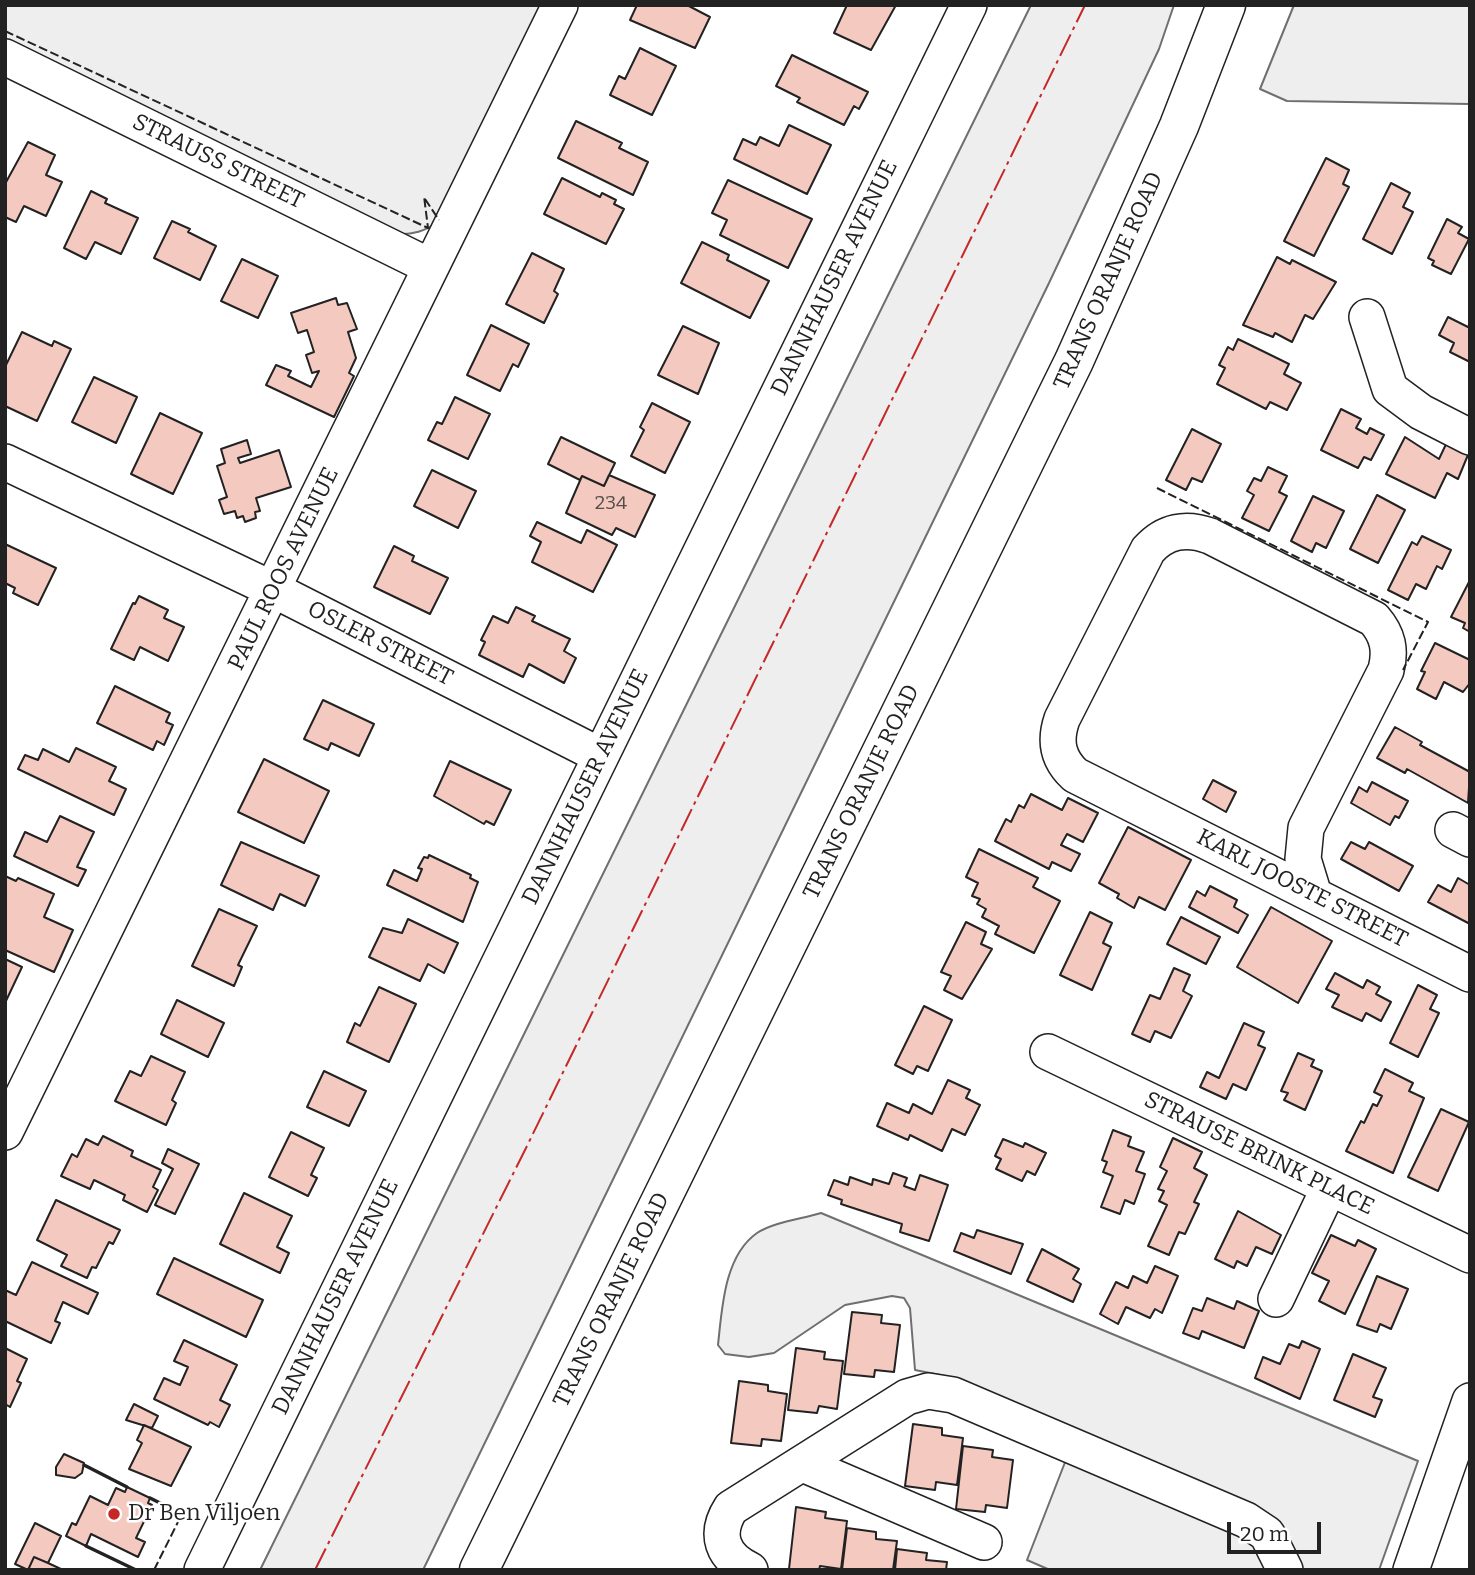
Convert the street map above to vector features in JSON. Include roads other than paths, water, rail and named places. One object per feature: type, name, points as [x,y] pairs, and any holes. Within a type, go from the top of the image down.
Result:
[{"type":"main road","name":"TRANS ORANJE ROAD","points":[[479,1570],[1074,361],[1179,126],[1226,5]]},
{"type":"street","name":"PAUL ROOS AVENUE","points":[[5,1132],[560,5]]},
{"type":"street","name":"DANNHAUSER AVENUE","points":[[202,1570],[969,5]]},
{"type":"street","name":"STRAUSS STREET","points":[[5,57],[431,267]]},
{"type":"street","points":[[1367,317],[1390,389],[1421,412],[1470,437]]},
{"type":"street","name":"OSLER STREET","points":[[5,462],[274,590],[601,756]]},
{"type":"street","name":"KARL JOOSTE STREET","points":[[1314,895],[1303,859],[1306,828],[1386,670],[1389,658],[1386,636],[1374,619],[1197,531],[1171,533],[1147,550],[1058,732],[1061,757],[1075,775],[1470,974]]},
{"type":"street","name":"STRAUSE BRINK PLACE","points":[[1048,1052],[1470,1255]]},
{"type":"street","points":[[1276,1299],[1329,1188]]},
{"type":"street","points":[[750,1570],[730,1559],[722,1545],[723,1520],[731,1508],[746,1496],[803,1464],[907,1397],[928,1391],[940,1392],[1246,1520],[1267,1534],[1275,1545],[1285,1570]]},
{"type":"street","points":[[1411,1570],[1470,1401]]},
{"type":"street","points":[[803,1464],[984,1542]]},
{"type":"place","name":"Dr Ben Viljoen","points":[[114,1514]]}]
